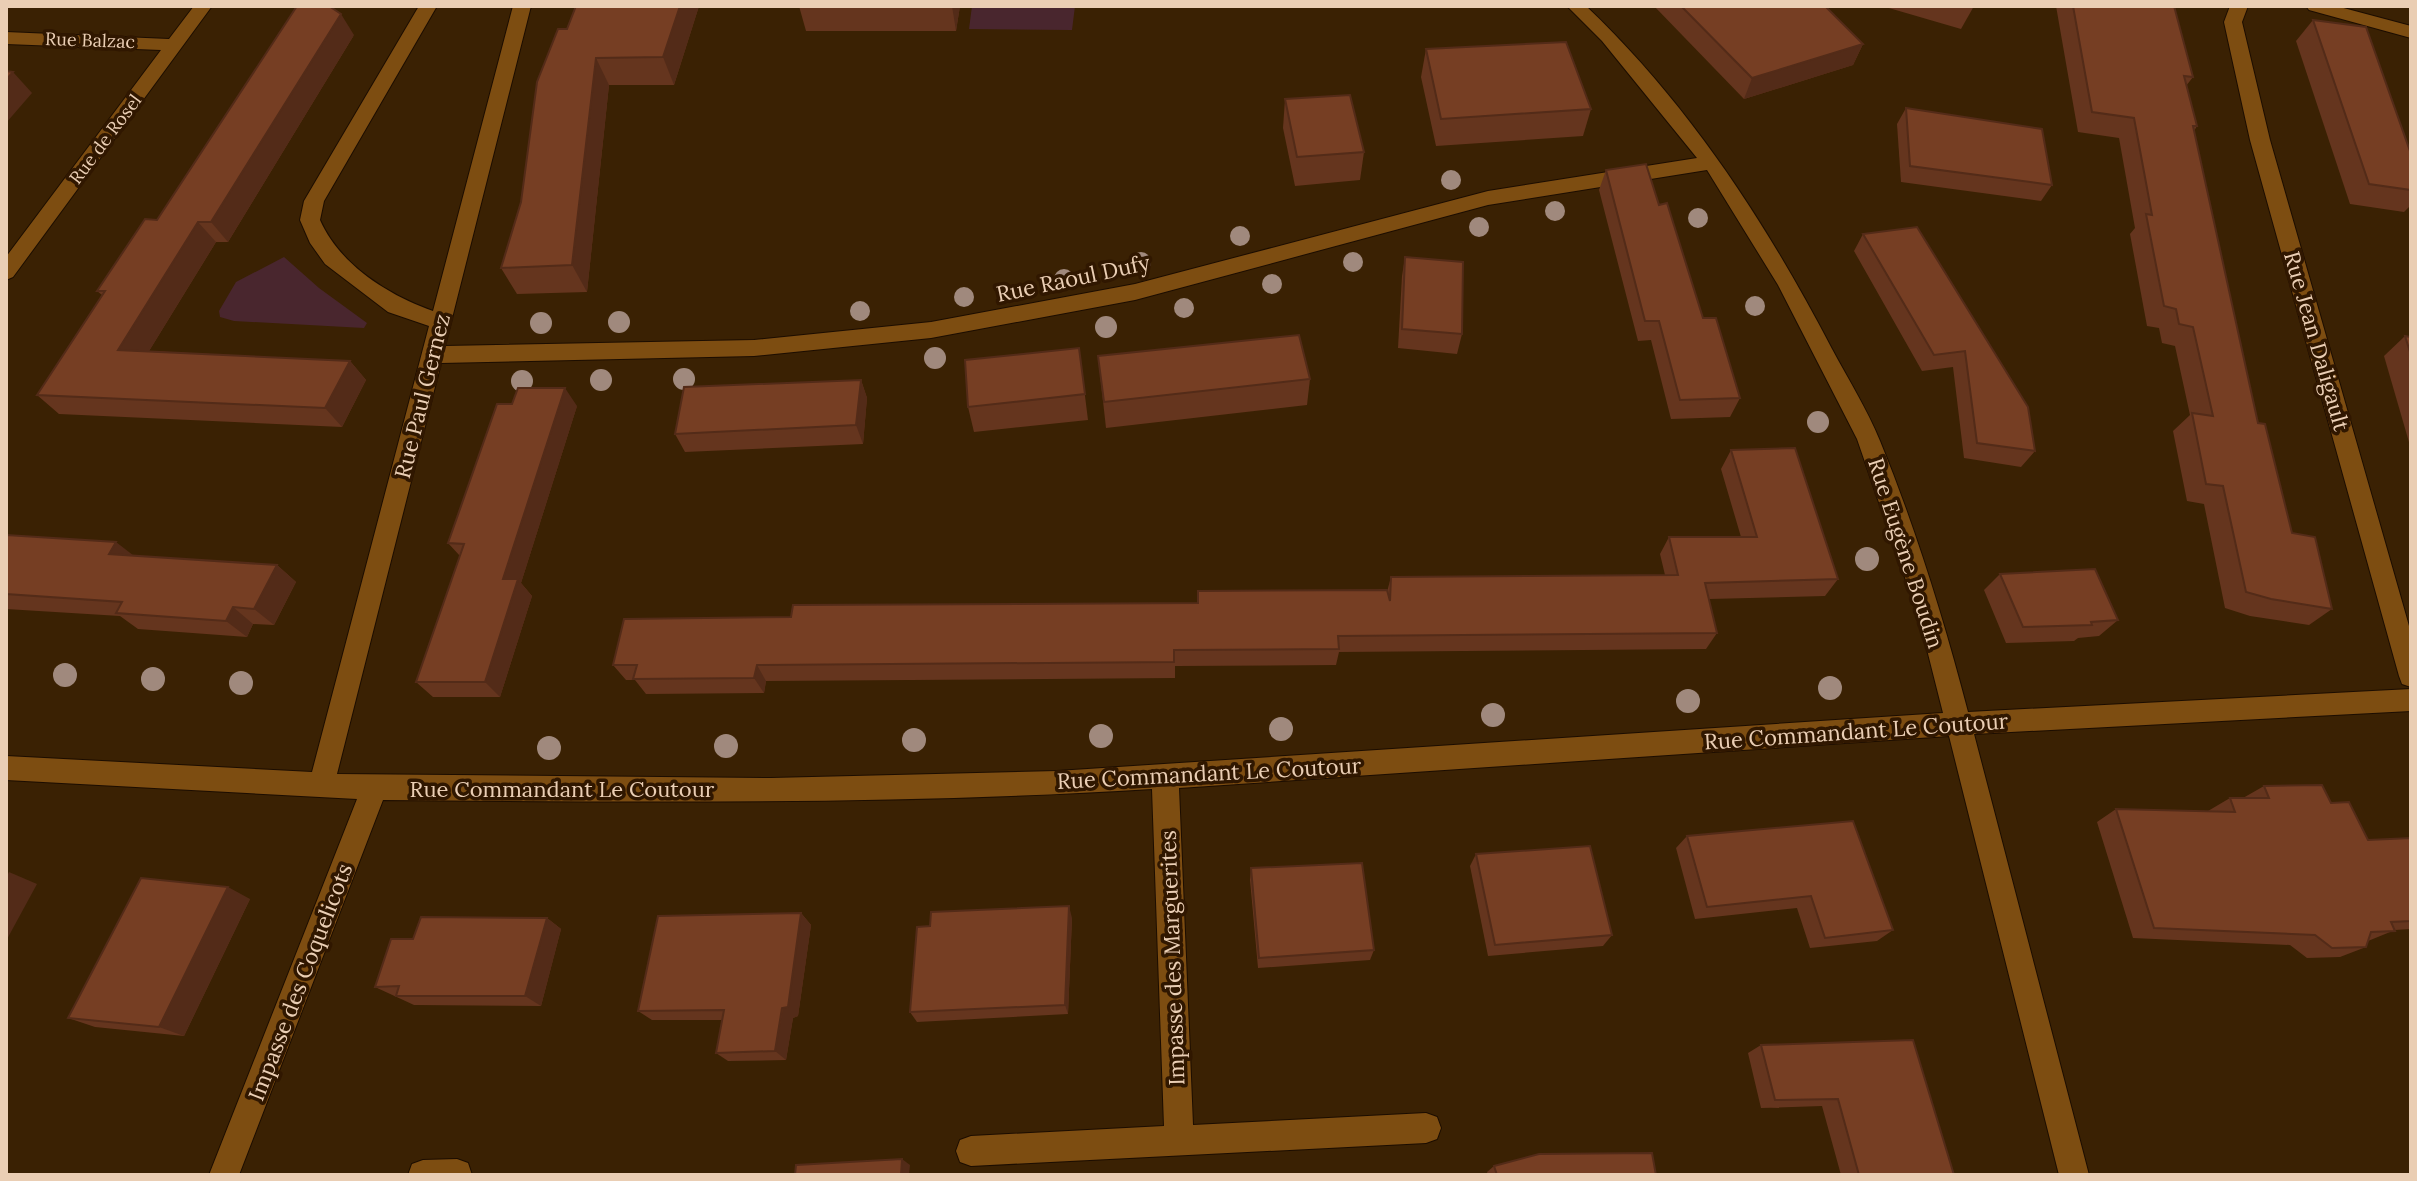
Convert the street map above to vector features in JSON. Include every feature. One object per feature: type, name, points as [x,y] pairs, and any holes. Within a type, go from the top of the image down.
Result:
[{"type":"street","name":"Rue de Rosel","points":[[6,272],[203,6]]},
{"type":"street","points":[[428,6],[314,201],[310,220],[320,243],[332,259],[395,306],[441,322]]},
{"type":"street","name":"Rue Paul Gernez","points":[[321,786],[522,6]]},
{"type":"street","name":"Rue Eugène Boudin","points":[[1576,6],[1608,37],[1712,163],[1787,282],[1868,439],[1931,618],[2074,1175]]},
{"type":"street","name":"Rue Jean Daligault","points":[[2239,6],[2233,22],[2260,140],[2411,676]]},
{"type":"street","points":[[2315,6],[2411,32]]},
{"type":"street","name":"Rue Balzac","points":[[6,38],[174,45]]},
{"type":"street","name":"Rue Raoul Dufy","points":[[432,355],[754,348],[931,330],[1135,292],[1488,198],[1712,163]]},
{"type":"street","name":"Rue Commandant Le Coutour","points":[[6,768],[375,788],[771,790],[1057,783],[1998,721],[2411,700]]},
{"type":"street","name":"Impasse des Marguerites","points":[[1165,776],[1179,1141]]},
{"type":"street","name":"Impasse des Coquelicots","points":[[224,1175],[375,788]]},
{"type":"street","points":[[971,1151],[1426,1128]]},
{"type":"street","points":[[423,1175],[457,1174]]},
{"type":"shaded area","points":[[972,6],[1075,6],[1072,30],[969,29]]},
{"type":"shaded area","points":[[284,257],[319,288],[367,323],[364,328],[234,321],[220,317],[219,311],[236,282]]},
{"type":"building","points":[[297,6],[329,6],[341,14],[211,222],[198,222],[118,350],[350,361],[325,408],[37,395],[105,291],[97,291],[145,219],[157,220]]},
{"type":"building","points":[[576,6],[680,6],[663,57],[596,58],[572,265],[501,268],[521,202],[537,82],[558,29],[567,29]]},
{"type":"building","points":[[1681,6],[1825,6],[1863,44],[1752,78]]},
{"type":"building","points":[[2073,6],[2174,6],[2193,77],[2184,76],[2197,126],[2193,126],[2258,423],[2265,424],[2292,533],[2315,537],[2332,609],[2246,592],[2223,486],[2206,484],[2192,413],[2213,416],[2193,327],[2179,324],[2176,309],[2164,306],[2146,214],[2152,215],[2134,118],[2092,112]]},
{"type":"building","points":[[2313,20],[2366,27],[2411,154],[2411,190],[2369,184]]},
{"type":"building","points":[[1566,42],[1591,109],[1441,119],[1426,49]]},
{"type":"building","points":[[1350,95],[1364,152],[1297,157],[1285,99]]},
{"type":"building","points":[[1906,108],[2042,129],[2052,185],[1910,166]]},
{"type":"building","points":[[1646,164],[1659,205],[1667,203],[1703,318],[1716,318],[1740,398],[1680,400],[1659,321],[1645,321],[1606,170]]},
{"type":"building","points":[[1917,227],[2028,407],[2035,451],[1977,443],[1965,351],[1934,355],[1863,234]]},
{"type":"building","points":[[1405,257],[1463,262],[1462,334],[1402,329]]},
{"type":"building","points":[[1299,335],[1310,379],[1104,402],[1098,356]]},
{"type":"building","points":[[2405,336],[2411,337],[2411,355]]},
{"type":"building","points":[[1079,348],[1085,394],[968,407],[965,360]]},
{"type":"building","points":[[861,380],[856,425],[675,434],[684,387]]},
{"type":"building","points":[[518,388],[565,388],[503,579],[518,579],[485,682],[416,682],[464,544],[448,543],[497,404],[512,404]]},
{"type":"building","points":[[1795,448],[1838,579],[1705,583],[1717,633],[1338,636],[1339,649],[1174,650],[1174,662],[757,665],[754,678],[633,679],[637,665],[613,665],[624,619],[791,617],[793,605],[1198,603],[1198,591],[1387,590],[1390,601],[1391,577],[1678,575],[1669,537],[1757,537],[1731,450]]},
{"type":"building","points":[[6,535],[116,542],[109,554],[277,565],[254,609],[233,607],[226,621],[116,613],[122,602],[6,594]]},
{"type":"building","points":[[2095,569],[2118,620],[2091,622],[2092,625],[2023,627],[2000,574]]},
{"type":"building","points":[[2322,785],[2331,803],[2349,802],[2368,840],[2411,838],[2411,921],[2391,922],[2395,931],[2371,932],[2366,947],[2332,948],[2315,935],[2154,928],[2116,809],[2235,812],[2230,798],[2269,798],[2264,786]]},
{"type":"building","points":[[1853,821],[1893,930],[1825,938],[1811,896],[1707,907],[1687,836]]},
{"type":"building","points":[[1590,846],[1612,935],[1495,945],[1476,854]]},
{"type":"building","points":[[1362,863],[1374,950],[1259,958],[1251,868]]},
{"type":"building","points":[[141,878],[228,887],[159,1027],[68,1018]]},
{"type":"building","points":[[1069,906],[1065,1005],[910,1012],[917,927],[930,926],[931,912]]},
{"type":"building","points":[[801,913],[788,1007],[782,1008],[775,1051],[716,1053],[724,1010],[638,1011],[658,916]]},
{"type":"building","points":[[421,917],[547,918],[525,996],[396,996],[399,986],[375,987],[391,939],[413,939]]},
{"type":"building","points":[[1913,1040],[1954,1175],[1859,1175],[1838,1099],[1775,1100],[1761,1045]]},
{"type":"building","points":[[1652,1153],[1656,1175],[1497,1175],[1494,1166],[1539,1154]]},
{"type":"building","points":[[902,1159],[901,1175],[795,1175],[796,1165]]}]
